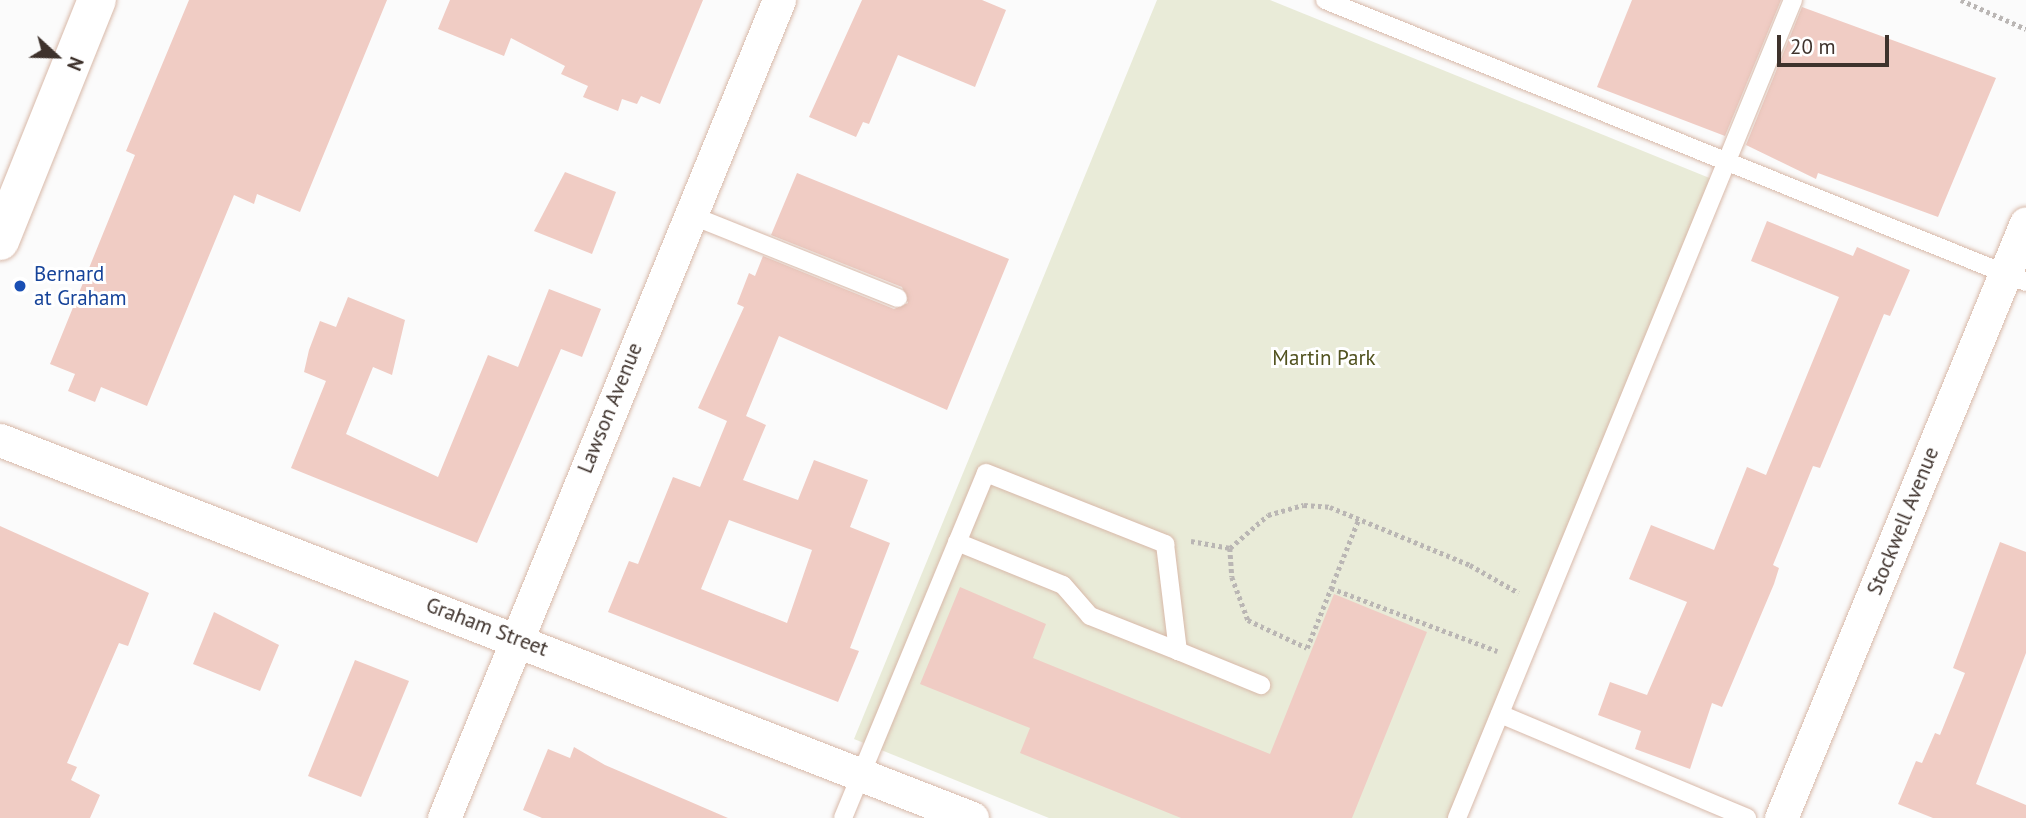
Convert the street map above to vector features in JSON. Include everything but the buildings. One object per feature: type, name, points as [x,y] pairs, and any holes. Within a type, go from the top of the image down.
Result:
[{"type":"street","points":[[0,241],[97,0]]},
{"type":"street","name":"Lawson Avenue","points":[[444,818],[688,214],[779,0]]},
{"type":"street","name":"Stockwell Avenue","points":[[1780,818],[2016,278],[2026,223]]},
{"type":"street","name":"Graham Street","points":[[0,440],[518,638],[862,772],[972,818]]},
{"type":"lane","points":[[1325,0],[2016,278]]},
{"type":"lane","points":[[1457,818],[1793,0]]},
{"type":"lane","points":[[688,214],[898,298]]},
{"type":"lane","points":[[843,818],[986,473],[1165,544],[1178,651]]},
{"type":"lane","points":[[957,542],[1063,585],[1090,616],[1261,685]]},
{"type":"lane","points":[[1500,714],[1747,818]]},
{"type":"path","points":[[1961,0],[2026,29]]},
{"type":"path","points":[[1230,548],[1268,515],[1304,505],[1359,518],[1470,565],[1544,606]]},
{"type":"path","points":[[1230,548],[1238,601],[1266,633],[1307,648],[1359,518]]},
{"type":"path","points":[[1165,544],[1207,539],[1230,548]]},
{"type":"path","points":[[1331,588],[1522,661]]},
{"type":"green space","name":"Martin Park","points":[[1157,0],[1270,0],[1712,179],[1449,818],[1049,818],[854,739]]},
{"type":"place","name":"Bernard at Graham","points":[[20,286]]}]
